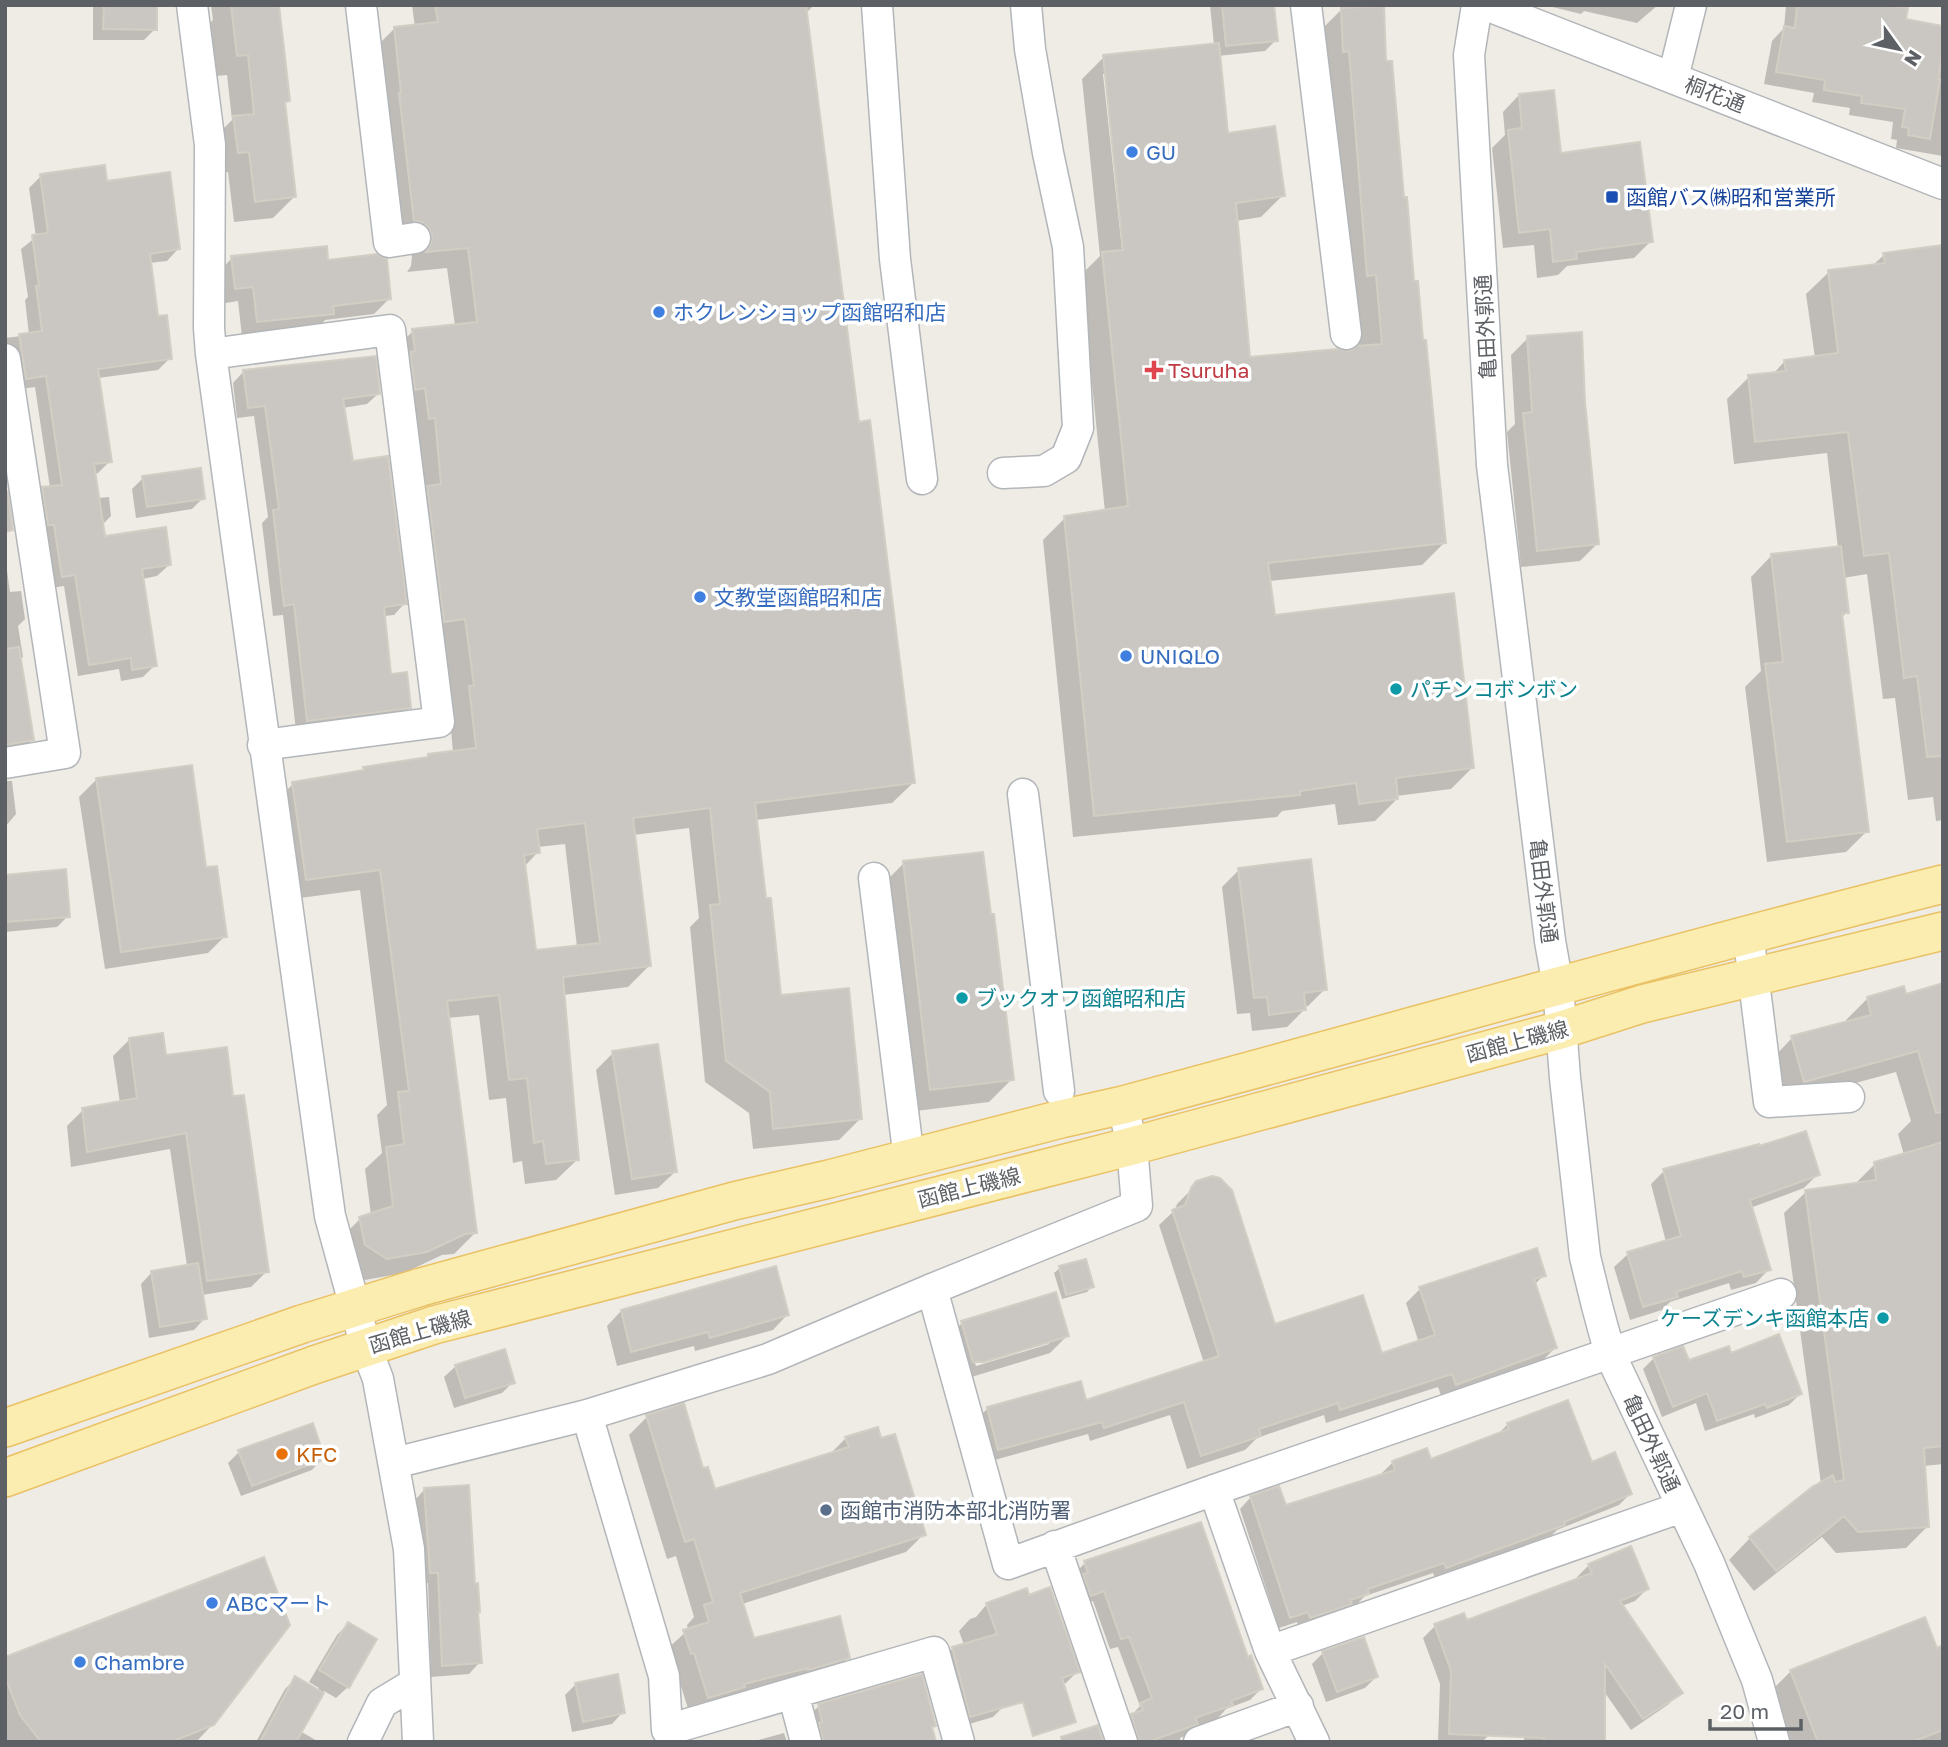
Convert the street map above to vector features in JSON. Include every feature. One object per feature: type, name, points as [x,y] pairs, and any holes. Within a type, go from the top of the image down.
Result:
[{"type":"main road","name":"函館上磯線","points":[[12,1418],[302,1324],[566,1246],[1124,1105],[1748,933],[1943,884]]},
{"type":"main road","name":"函館上磯線","points":[[5,1478],[366,1347],[434,1325],[1132,1146],[1561,1030],[1642,1004],[1943,931]]},
{"type":"street","points":[[192,5],[210,145],[211,354],[330,1216],[366,1347],[378,1379],[409,1549],[418,1742]]},
{"type":"street","points":[[361,5],[389,242],[415,238]]},
{"type":"street","points":[[877,5],[895,259],[922,478]]},
{"type":"street","points":[[1003,472],[1044,471],[1066,458],[1077,428],[1068,247],[1030,49],[1026,5]]},
{"type":"street","points":[[1306,5],[1346,334]]},
{"type":"street","name":"亀田外郭通","points":[[1477,5],[1469,55],[1492,465],[1550,941],[1558,986],[1585,1256],[1610,1354],[1709,1563],[1758,1680],[1774,1742]]},
{"type":"street","name":"桐花通","points":[[1486,5],[1943,184]]},
{"type":"street","points":[[1673,78],[1691,5]]},
{"type":"street","points":[[211,354],[390,330],[439,722],[263,745]]},
{"type":"street","points":[[5,359],[65,753],[5,763]]},
{"type":"street","points":[[1023,794],[1059,1091]]},
{"type":"street","points":[[874,878],[909,1158]]},
{"type":"street","points":[[1748,933],[1769,1102],[1849,1097]]},
{"type":"street","points":[[394,1463],[587,1415],[768,1359],[1137,1206],[1132,1146],[1124,1105]]},
{"type":"street","points":[[932,1289],[1008,1564],[1213,1490],[1781,1294]]},
{"type":"street","points":[[587,1415],[664,1676],[667,1730],[934,1652],[959,1742]]},
{"type":"street","points":[[1213,1490],[1270,1650],[1314,1742]]},
{"type":"street","points":[[1270,1650],[1682,1507]]},
{"type":"street","points":[[1055,1546],[1122,1742]]},
{"type":"street","points":[[363,1742],[382,1703],[415,1683]]},
{"type":"street","points":[[793,1693],[806,1742]]},
{"type":"street","points":[[1199,1742],[1298,1706]]},
{"type":"building","points":[[104,5],[157,5],[157,30],[103,29]]},
{"type":"building","points":[[231,5],[279,5],[290,101],[285,102],[296,197],[255,202],[249,152],[238,153],[233,116],[254,114],[248,55],[237,56]]},
{"type":"building","points":[[435,5],[806,5],[859,422],[870,420],[915,783],[755,803],[766,898],[771,898],[781,995],[849,988],[862,1119],[773,1129],[770,1092],[726,1061],[710,905],[720,904],[710,808],[633,818],[651,966],[563,977],[579,1160],[546,1164],[543,1141],[534,1143],[527,1078],[509,1080],[499,995],[447,1001],[477,1233],[465,1234],[427,1252],[387,1259],[365,1245],[359,1217],[393,1206],[386,1147],[404,1144],[398,1092],[409,1091],[380,870],[306,880],[292,782],[428,757],[428,754],[476,748],[469,686],[474,686],[465,619],[444,622],[427,486],[441,484],[435,418],[429,419],[425,388],[415,390],[410,352],[415,351],[412,329],[477,322],[468,248],[426,252],[432,235],[422,222],[414,221],[394,27],[438,22]],"holes":[[[585,823],[600,943],[536,950],[524,855],[540,853],[537,829]]]},
{"type":"building","points":[[1222,5],[1274,5],[1278,41],[1226,46]]},
{"type":"building","points":[[1797,5],[1883,5],[1908,8],[1906,19],[1943,26],[1940,79],[1930,139],[1908,135],[1909,128],[1902,127],[1905,109],[1861,103],[1862,96],[1824,90],[1825,80],[1776,72],[1784,26],[1795,28]]},
{"type":"building","points":[[1384,6],[1386,61],[1392,61],[1404,197],[1407,197],[1414,281],[1418,281],[1423,340],[1426,340],[1446,543],[1268,563],[1275,615],[1454,593],[1474,768],[1396,778],[1398,799],[1359,804],[1356,783],[1300,791],[1300,795],[1094,816],[1064,516],[1128,506],[1102,252],[1123,250],[1103,55],[1219,43],[1228,133],[1275,126],[1285,196],[1236,203],[1250,357],[1337,349],[1349,351],[1358,346],[1382,344],[1376,275],[1367,276],[1349,51],[1343,52],[1341,8]]},
{"type":"building","points":[[1554,90],[1561,153],[1640,142],[1653,242],[1576,252],[1577,259],[1553,262],[1550,229],[1519,233],[1508,130],[1522,128],[1519,94]]},
{"type":"building","points":[[105,165],[107,181],[170,172],[180,249],[150,254],[158,316],[167,315],[172,359],[98,369],[112,462],[94,464],[105,536],[166,527],[171,565],[142,569],[157,666],[132,670],[131,658],[89,665],[75,575],[62,577],[54,525],[48,525],[42,487],[62,485],[46,376],[26,379],[19,334],[42,331],[32,235],[48,233],[40,174]]},
{"type":"building","points":[[1943,245],[1943,756],[1927,757],[1917,676],[1904,678],[1889,553],[1864,556],[1848,432],[1755,442],[1748,375],[1786,371],[1784,360],[1838,353],[1828,270],[1885,263],[1883,253]]},
{"type":"building","points":[[327,246],[328,260],[377,254],[387,259],[391,299],[333,306],[334,314],[257,322],[253,287],[235,289],[231,256]]},
{"type":"building","points":[[1582,332],[1585,402],[1599,544],[1537,551],[1523,413],[1532,412],[1527,336]]},
{"type":"building","points":[[376,356],[380,394],[343,399],[353,461],[388,456],[407,604],[384,607],[391,674],[407,672],[411,708],[307,721],[294,604],[284,606],[273,510],[279,509],[265,406],[248,408],[243,370]]},
{"type":"building","points":[[201,468],[205,499],[147,507],[142,476]]},
{"type":"building","points":[[8,492],[13,530],[5,532],[5,493]]},
{"type":"building","points":[[1841,546],[1849,613],[1842,613],[1869,832],[1787,842],[1765,664],[1783,662],[1771,554]]},
{"type":"building","points":[[19,647],[34,740],[5,745],[5,649]]},
{"type":"building","points":[[192,765],[206,867],[217,866],[227,937],[121,952],[96,778]]},
{"type":"building","name":"ブックオフ函館昭和店","points":[[983,852],[991,914],[994,914],[1014,1080],[930,1090],[903,861]]},
{"type":"building","points":[[1311,859],[1327,990],[1304,993],[1306,1010],[1269,1015],[1267,997],[1254,998],[1238,868]]},
{"type":"building","points":[[66,869],[70,917],[5,922],[5,875]]},
{"type":"building","points":[[1943,983],[1943,1112],[1936,1113],[1918,1051],[1804,1082],[1791,1036],[1871,1015],[1867,997],[1904,986],[1906,994]]},
{"type":"building","points":[[163,1033],[166,1055],[227,1047],[233,1096],[244,1095],[269,1272],[207,1281],[186,1133],[87,1152],[82,1108],[137,1098],[129,1038]]},
{"type":"building","points":[[658,1044],[677,1172],[632,1179],[612,1051]]},
{"type":"building","points":[[1806,1131],[1820,1175],[1750,1200],[1771,1270],[1744,1277],[1742,1271],[1676,1292],[1678,1297],[1643,1307],[1627,1252],[1681,1236],[1663,1169],[1759,1146]]},
{"type":"building","name":"ケーズデンキ函館本店","points":[[1943,1142],[1943,1446],[1924,1448],[1929,1527],[1858,1532],[1844,1516],[1776,1571],[1749,1537],[1812,1487],[1833,1475],[1835,1482],[1844,1480],[1805,1190],[1876,1180],[1874,1162]]},
{"type":"building","points":[[1212,1176],[1220,1178],[1232,1190],[1275,1324],[1363,1295],[1382,1353],[1435,1335],[1419,1287],[1537,1248],[1546,1276],[1534,1279],[1557,1348],[1456,1385],[1452,1374],[1340,1410],[1338,1403],[1259,1429],[1261,1436],[1201,1456],[1184,1402],[1104,1428],[1102,1422],[998,1450],[987,1407],[1081,1381],[1086,1400],[1219,1356],[1172,1210],[1185,1205],[1196,1181]]},
{"type":"building","points":[[1086,1259],[1094,1287],[1066,1295],[1059,1266]]},
{"type":"building","points":[[198,1263],[207,1319],[160,1327],[151,1271]]},
{"type":"building","points":[[776,1266],[789,1315],[710,1338],[708,1332],[631,1352],[621,1310]]},
{"type":"building","points":[[1056,1292],[1069,1336],[984,1362],[973,1362],[961,1321]]},
{"type":"building","points":[[1779,1334],[1802,1394],[1767,1408],[1765,1404],[1717,1421],[1707,1393],[1673,1407],[1653,1357],[1683,1346],[1689,1360],[1729,1346],[1731,1353]]},
{"type":"building","points":[[505,1349],[515,1383],[465,1398],[455,1365]]},
{"type":"building","points":[[1568,1400],[1592,1462],[1615,1452],[1632,1494],[1564,1522],[1565,1525],[1446,1568],[1444,1563],[1368,1589],[1369,1594],[1350,1600],[1352,1604],[1310,1618],[1308,1612],[1290,1618],[1250,1496],[1279,1486],[1286,1505],[1395,1470],[1392,1461],[1427,1448],[1431,1459],[1509,1429],[1507,1423]]},
{"type":"building","points":[[684,1403],[703,1468],[708,1467],[715,1489],[849,1447],[845,1437],[878,1427],[881,1438],[895,1434],[926,1535],[740,1593],[754,1638],[840,1616],[850,1658],[744,1684],[745,1687],[708,1698],[694,1653],[691,1654],[683,1630],[709,1622],[704,1605],[713,1602],[694,1539],[685,1542],[646,1415]]},
{"type":"building","name":"KFC","points":[[313,1423],[325,1459],[252,1486],[238,1450]]},
{"type":"building","points":[[469,1485],[482,1663],[442,1666],[438,1573],[430,1573],[424,1488]]},
{"type":"building","points":[[1201,1522],[1248,1657],[1251,1655],[1263,1689],[1231,1701],[1233,1705],[1195,1718],[1198,1724],[1148,1742],[1139,1742],[1131,1714],[1143,1710],[1140,1703],[1152,1698],[1129,1637],[1121,1639],[1104,1591],[1091,1596],[1083,1574],[1088,1573],[1084,1561]]},
{"type":"building","points":[[1631,1546],[1649,1589],[1620,1601],[1683,1693],[1643,1719],[1605,1664],[1605,1742],[1544,1742],[1544,1738],[1449,1734],[1451,1671],[1434,1624],[1464,1613],[1467,1620],[1592,1573],[1588,1564]]},
{"type":"building","points":[[264,1557],[290,1625],[214,1725],[171,1742],[41,1742],[20,1715],[5,1677],[5,1657]]},
{"type":"building","points":[[1050,1587],[1080,1672],[1062,1678],[1076,1722],[1033,1736],[1023,1702],[970,1717],[952,1647],[997,1634],[986,1603],[1027,1588],[1029,1595]]},
{"type":"building","points":[[1925,1617],[1937,1648],[1943,1645],[1943,1730],[1912,1742],[1818,1742],[1790,1670]]},
{"type":"building","points":[[348,1622],[377,1639],[349,1688],[319,1670]]},
{"type":"building","points":[[1364,1637],[1378,1677],[1337,1692],[1322,1651]]},
{"type":"building","points":[[618,1674],[625,1713],[583,1722],[575,1683]]},
{"type":"building","points":[[922,1674],[936,1726],[932,1727],[936,1742],[823,1742],[818,1704]]},
{"type":"building","points":[[295,1676],[324,1693],[296,1742],[260,1742]]},
{"type":"building","points":[[1098,1725],[1103,1742],[1062,1742],[1061,1737]]},
{"type":"place","name":"GU","points":[[1132,152]]},
{"type":"place","name":"函館バス㈱昭和営業所","points":[[1612,197]]},
{"type":"place","name":"ホクレンショップ函館昭和店","points":[[659,312]]},
{"type":"place","name":"Tsuruha","points":[[1154,370]]},
{"type":"place","name":"文教堂函館昭和店","points":[[700,597]]},
{"type":"place","name":"UNIQLO","points":[[1126,656]]},
{"type":"place","name":"パチンコボンボン","points":[[1396,689]]},
{"type":"place","name":"ブックオフ函館昭和店","points":[[962,998]]},
{"type":"place","name":"ケーズデンキ函館本店","points":[[1883,1318]]},
{"type":"place","name":"KFC","points":[[282,1454]]},
{"type":"place","name":"函館市消防本部北消防署","points":[[826,1510]]},
{"type":"place","name":"ABCマート","points":[[212,1603]]},
{"type":"place","name":"Chambre","points":[[80,1662]]}]
